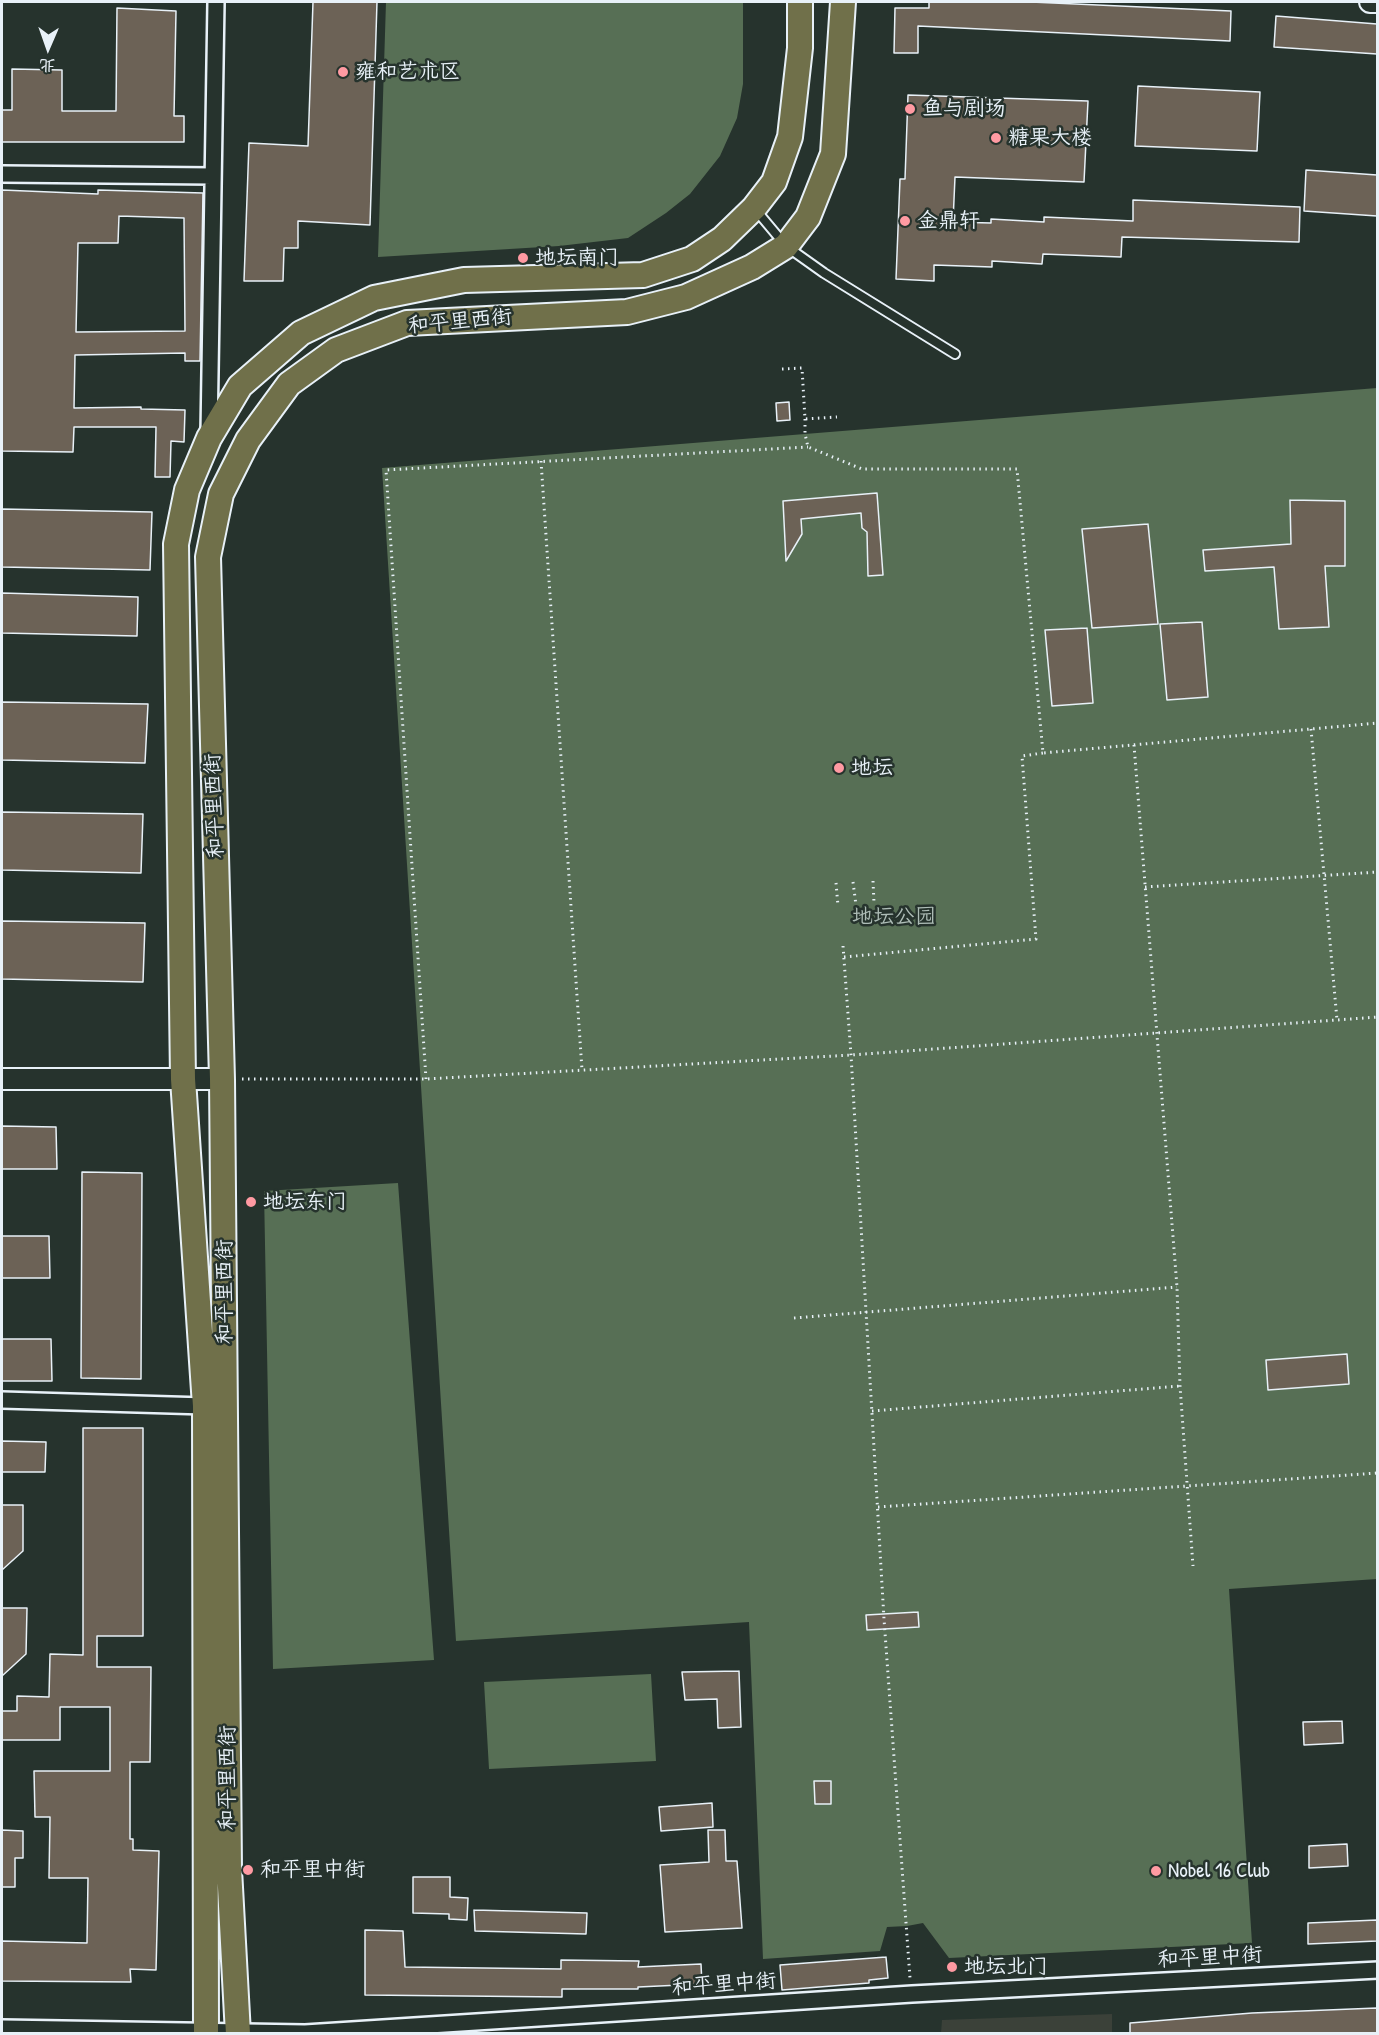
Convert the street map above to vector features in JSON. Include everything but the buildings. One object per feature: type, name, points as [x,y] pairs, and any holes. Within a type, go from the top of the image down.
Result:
[{"type":"main road","name":"和平里西街","points":[[206,2032],[205,1406],[183,1079],[176,544],[187,490],[209,438],[240,386],[302,333],[374,298],[464,280],[643,274],[692,259],[722,239],[754,208],[774,182],[790,137],[800,48],[800,2]]},
{"type":"main road","name":"和平里西街","points":[[238,2032],[229,1869],[222,1079],[208,557],[221,494],[248,440],[290,384],[336,350],[407,323],[627,312],[686,297],[752,267],[786,246],[808,217],[833,154],[843,2]]},
{"type":"street","points":[[209,438],[216,2]]},
{"type":"street","points":[[1370,2],[1377,2]]},
{"type":"street","points":[[2,174],[213,176]]},
{"type":"street","points":[[2,1080],[222,1079]]},
{"type":"street","points":[[2,1400],[205,1406]]},
{"type":"street","name":"和平里中街","points":[[2,2028],[305,2033],[912,1994],[1377,1970]]},
{"type":"lane","points":[[754,208],[786,246],[824,273],[955,354]]},
{"type":"path","points":[[782,369],[802,368],[805,434],[808,447]]},
{"type":"path","points":[[805,419],[837,417]]},
{"type":"path","points":[[426,1079],[386,470],[808,447],[862,469],[1017,469],[1043,753]]},
{"type":"path","points":[[541,461],[582,1070]]},
{"type":"path","points":[[844,957],[1036,939],[1022,756],[1377,723]]},
{"type":"path","points":[[1311,729],[1337,1020]]},
{"type":"path","points":[[1134,746],[1177,1287],[1180,1386],[1189,1484],[1193,1566]]},
{"type":"path","points":[[1145,887],[1377,872]]},
{"type":"path","points":[[873,880],[874,903]]},
{"type":"path","points":[[853,882],[856,905]]},
{"type":"path","points":[[836,883],[838,906]]},
{"type":"path","points":[[843,946],[878,1507],[912,1994]]},
{"type":"path","points":[[222,1079],[426,1079],[851,1054],[1377,1017]]},
{"type":"path","points":[[794,1318],[1177,1287]]},
{"type":"path","points":[[872,1411],[1180,1386]]},
{"type":"path","points":[[878,1507],[1189,1484],[1377,1473]]},
{"type":"shaded area","points":[[1112,2014],[1112,2033],[941,2033],[942,2020]]},
{"type":"green space","points":[[386,2],[743,2],[743,84],[737,118],[720,156],[690,194],[628,238],[559,246],[378,257]]},
{"type":"green space","name":"地坛公园","points":[[1377,388],[1377,1579],[1229,1589],[1252,1943],[949,1958],[923,1923],[887,1927],[880,1951],[763,1959],[749,1622],[456,1641],[382,468]]},
{"type":"green space","points":[[398,1183],[434,1660],[273,1669],[264,1191]]},
{"type":"green space","points":[[651,1674],[656,1761],[489,1769],[484,1682]]},
{"type":"place","name":"雍和艺术区","points":[[343,72]]},
{"type":"place","name":"鱼与剧场","points":[[910,109]]},
{"type":"place","name":"糖果大楼","points":[[996,138]]},
{"type":"place","name":"金鼎轩","points":[[905,221]]},
{"type":"place","name":"地坛南门","points":[[523,258]]},
{"type":"place","name":"地坛","points":[[839,768]]},
{"type":"place","name":"地坛东门","points":[[251,1202]]},
{"type":"place","name":"和平里中街","points":[[248,1870]]},
{"type":"place","name":"Nobel 16 Club","points":[[1156,1871]]},
{"type":"place","name":"地坛北门","points":[[952,1967]]}]
